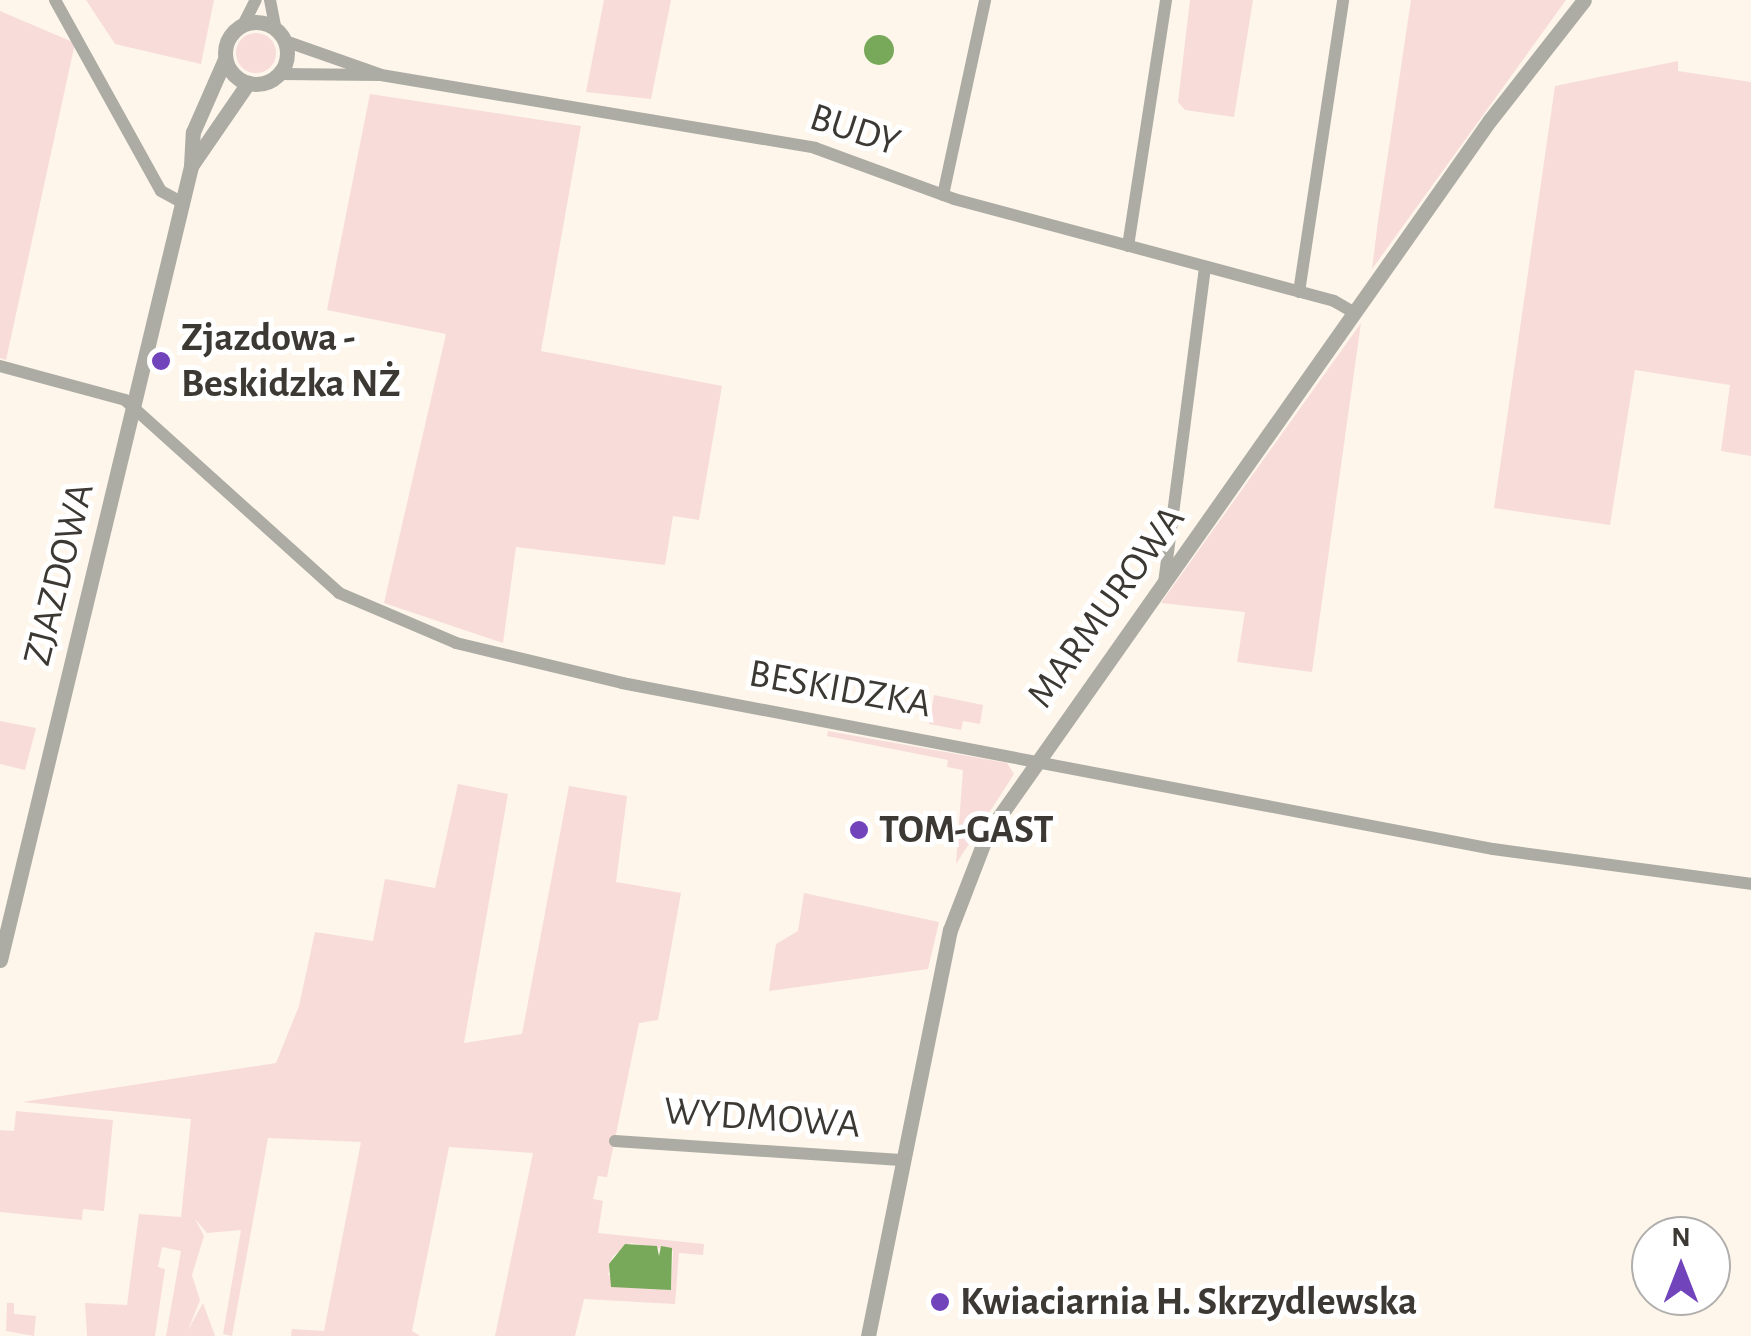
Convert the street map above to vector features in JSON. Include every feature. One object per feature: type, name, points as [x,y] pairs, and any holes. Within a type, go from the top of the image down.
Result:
[{"type":"street","points":[[54,0],[161,191],[182,203]]},
{"type":"street","points":[[256,0],[244,24],[228,38],[225,59],[248,84],[280,74],[281,35],[270,0]]},
{"type":"street","points":[[944,195],[984,0]]},
{"type":"street","points":[[1128,246],[1166,0]]},
{"type":"street","points":[[1299,292],[1343,0]]},
{"type":"street","name":"MARMUROWA","points":[[868,1336],[959,899],[986,834],[1499,107],[1584,0]]},
{"type":"street","points":[[244,24],[281,35]]},
{"type":"street","name":"BUDY","points":[[281,35],[381,75]]},
{"type":"street","name":"ZJAZDOWA","points":[[0,960],[192,166],[193,132],[225,59]]},
{"type":"street","name":"BUDY","points":[[280,74],[381,75],[815,148],[944,195],[1299,292],[1355,313]]},
{"type":"street","name":"ZJAZDOWA","points":[[192,166],[248,84]]},
{"type":"street","points":[[1164,583],[1205,267]]},
{"type":"street","name":"BESKIDZKA","points":[[0,366],[112,394],[133,407],[323,580],[388,619],[581,674],[1493,848],[1751,884]]},
{"type":"street","name":"WYDMOWA","points":[[616,1142],[904,1160]]},
{"type":"shaded area","points":[[86,0],[214,0],[201,64],[115,44]]},
{"type":"shaded area","points":[[604,0],[671,0],[651,99],[586,92]]},
{"type":"shaded area","points":[[1190,0],[1253,0],[1234,117],[1185,110],[1178,102]]},
{"type":"shaded area","points":[[1411,0],[1566,0],[1372,269],[1378,221]]},
{"type":"shaded area","points":[[0,11],[75,43],[6,360],[0,358]]},
{"type":"shaded area","points":[[256,33],[270,39],[276,53],[270,67],[256,73],[242,67],[236,53],[242,39]]},
{"type":"shaded area","points":[[879,35],[890,39],[894,50],[890,61],[879,65],[868,61],[864,50],[868,39]]},
{"type":"shaded area","points":[[1678,61],[1678,71],[1751,82],[1751,456],[1721,451],[1730,385],[1635,370],[1610,525],[1494,508],[1555,86]]},
{"type":"shaded area","points":[[370,94],[581,126],[541,351],[722,386],[699,520],[673,516],[665,565],[516,547],[503,643],[384,603],[446,334],[327,310]]},
{"type":"shaded area","points":[[1361,323],[1312,672],[1237,662],[1245,612],[1161,603]]},
{"type":"shaded area","points":[[934,695],[983,705],[980,724],[963,721],[961,730],[929,724]]},
{"type":"shaded area","points":[[0,721],[36,728],[25,770],[0,764]]},
{"type":"shaded area","points":[[828,731],[1007,763],[1014,774],[956,864],[963,770],[947,767],[948,760],[827,736]]},
{"type":"shaded area","points":[[458,784],[508,794],[464,1043],[522,1034],[569,786],[627,796],[616,882],[681,893],[658,1020],[639,1023],[607,1177],[598,1176],[593,1199],[603,1201],[598,1233],[704,1244],[703,1255],[679,1253],[675,1304],[584,1299],[575,1336],[495,1336],[533,1153],[449,1147],[412,1331],[420,1336],[291,1336],[292,1329],[324,1331],[361,1142],[268,1138],[232,1336],[223,1334],[241,1230],[207,1233],[195,1219],[204,1236],[192,1275],[200,1300],[188,1330],[203,1303],[215,1336],[166,1336],[181,1251],[162,1247],[158,1267],[165,1269],[155,1336],[87,1336],[85,1303],[127,1305],[139,1214],[181,1217],[191,1119],[22,1102],[276,1063],[299,1006],[315,932],[373,941],[385,879],[435,888]],"holes":[[[631,1243],[673,1251],[671,1290],[608,1275],[613,1256]]]},
{"type":"shaded area","points":[[804,893],[939,922],[928,969],[769,991],[776,944],[798,931]]},
{"type":"shaded area","points":[[16,1111],[113,1120],[104,1211],[83,1209],[82,1220],[0,1212],[0,1130],[14,1131]]},
{"type":"shaded area","points":[[625,1244],[657,1246],[659,1256],[661,1246],[672,1248],[671,1290],[611,1287],[609,1264]]},
{"type":"shaded area","points":[[7,1303],[14,1303],[14,1314],[36,1316],[34,1336],[6,1331]]},
{"type":"place","name":"Zjazdowa - Beskidzka NŻ","points":[[161,361]]},
{"type":"place","name":"TOM-GAST","points":[[859,830]]},
{"type":"place","name":"Kwiaciarnia H. Skrzydlewska","points":[[940,1302]]}]
